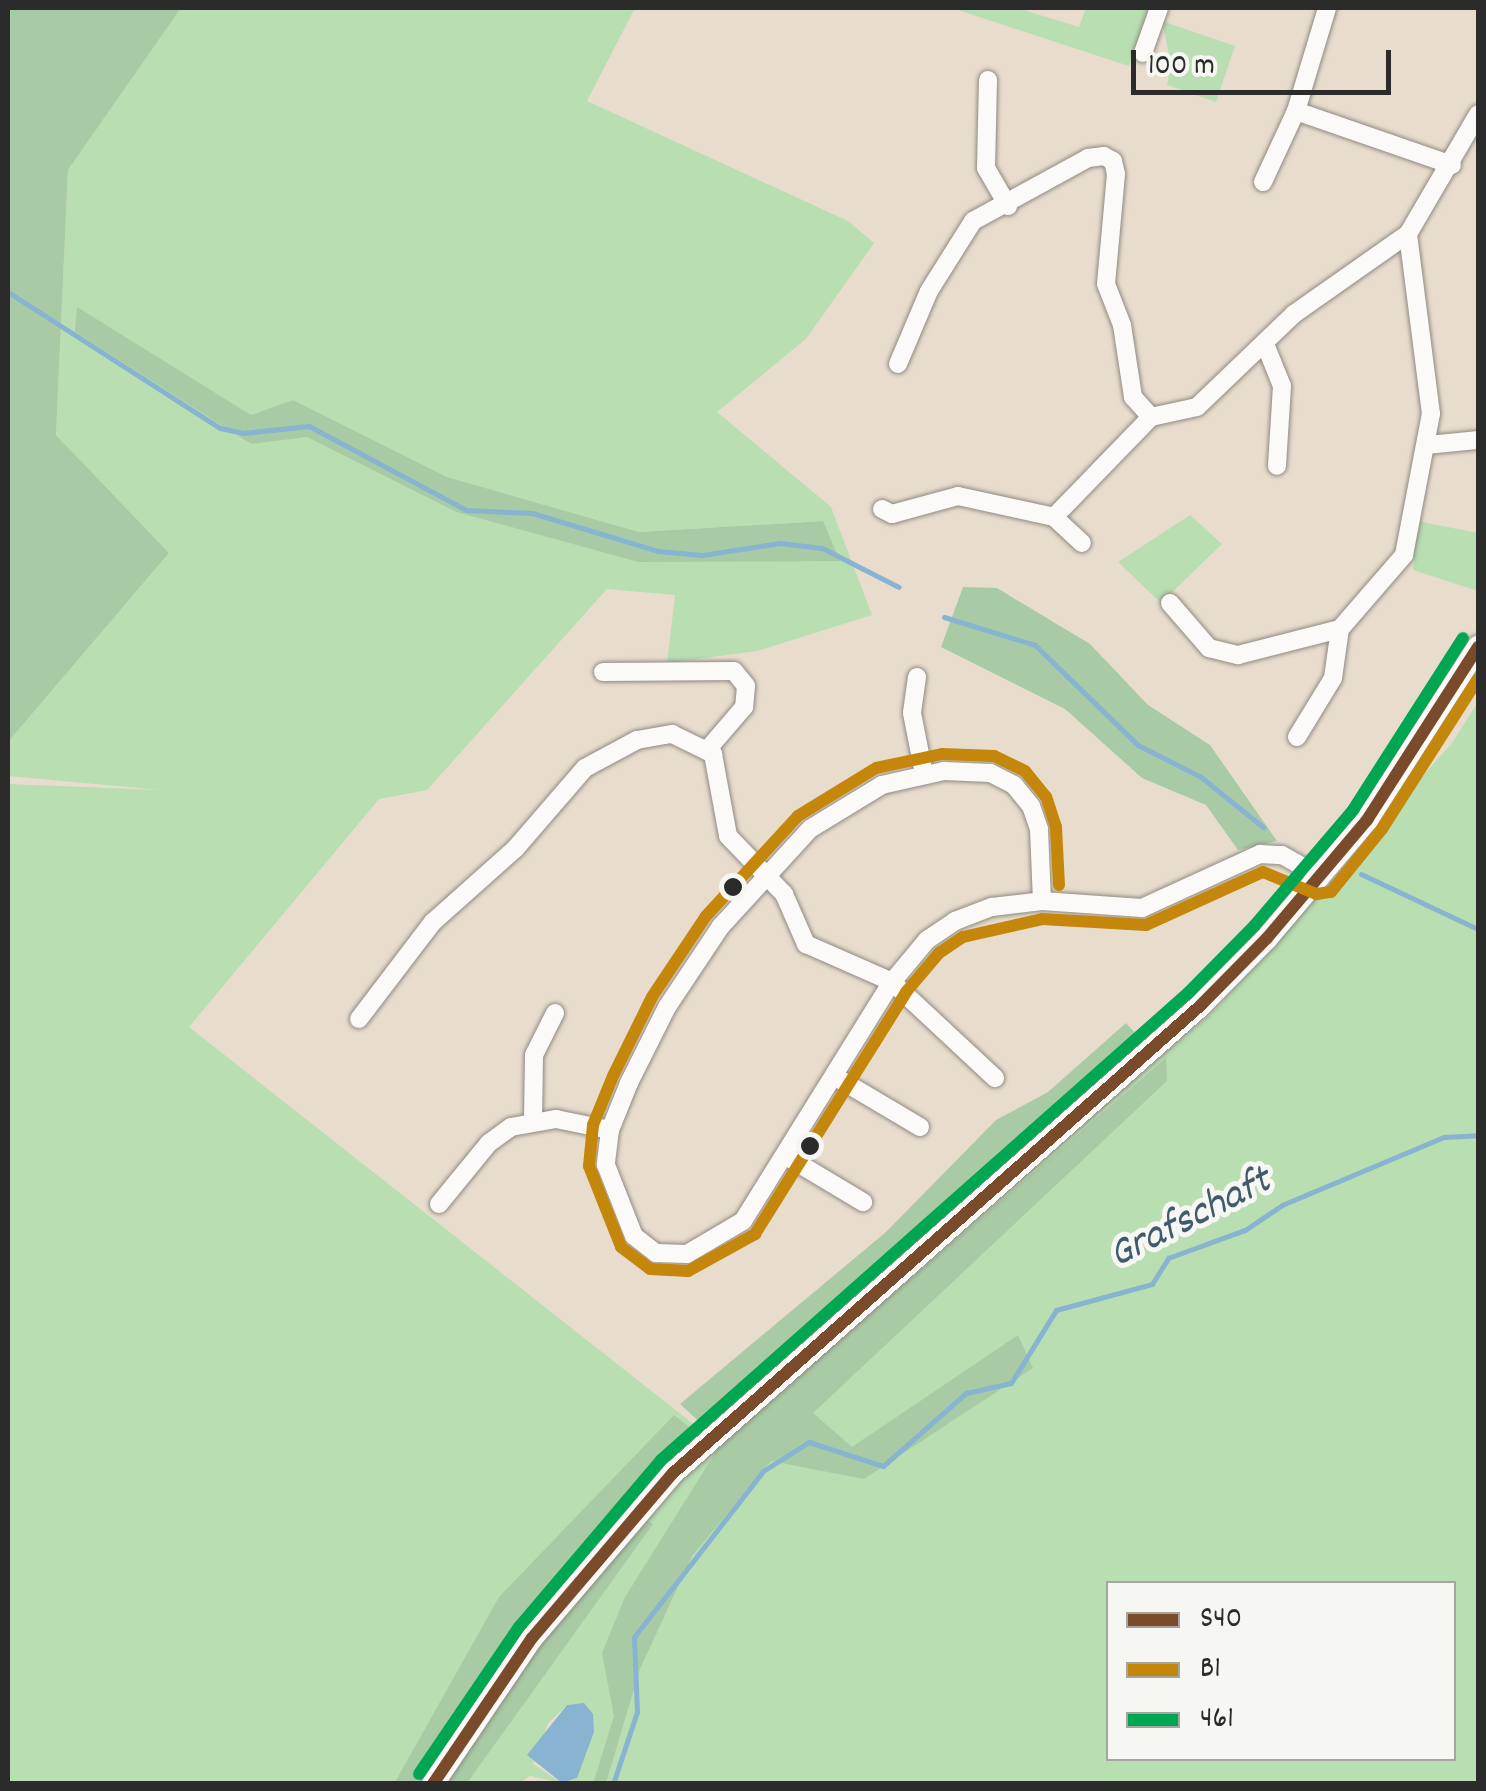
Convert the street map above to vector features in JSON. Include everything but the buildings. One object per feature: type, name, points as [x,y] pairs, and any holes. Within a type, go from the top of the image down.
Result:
[{"type":"street","points":[[1143,53],[1159,8]]},
{"type":"street","points":[[1263,182],[1296,111],[1327,8]]},
{"type":"street","points":[[988,80],[986,168],[1008,206]]},
{"type":"street","points":[[1296,111],[1452,166]]},
{"type":"street","points":[[1054,517],[1151,418],[1196,407],[1294,314],[1408,234],[1452,166],[1478,114]]},
{"type":"street","points":[[898,364],[929,292],[973,221],[1008,206],[1088,158],[1114,161],[1106,284],[1122,325],[1133,397],[1151,418]]},
{"type":"street","points":[[1296,737],[1333,678],[1340,630],[1407,550],[1427,445],[1430,402],[1408,234]]},
{"type":"street","points":[[1265,344],[1282,386],[1277,466]]},
{"type":"street","points":[[1427,445],[1478,440]]},
{"type":"street","points":[[882,509],[892,514],[958,496],[1054,517],[1082,543]]},
{"type":"street","points":[[1170,603],[1195,636],[1222,655],[1340,630]]},
{"type":"street","points":[[433,1784],[532,1638],[673,1473],[1201,1006],[1320,877],[1367,820],[1478,647]]},
{"type":"street","points":[[603,672],[734,671],[746,686],[744,707],[708,748]]},
{"type":"street","points":[[917,676],[912,714],[924,774]]},
{"type":"street","points":[[360,1020],[433,922],[515,849],[585,768],[623,746],[664,735],[685,736],[708,748],[720,768],[728,836],[765,872],[810,948],[892,982],[995,1078]]},
{"type":"street","points":[[1042,901],[1039,830],[1024,796],[990,773],[924,774],[846,804],[765,872],[667,1007],[610,1130],[608,1177],[620,1212],[641,1243],[666,1255],[709,1246],[736,1228],[786,1156],[892,982],[927,940],[955,920],[992,907],[1042,901],[1142,908],[1260,854],[1282,855],[1320,877]]},
{"type":"street","points":[[532,1120],[534,1055],[555,1013]]},
{"type":"street","points":[[834,1076],[920,1127]]},
{"type":"street","points":[[439,1204],[496,1136],[532,1120],[610,1130]]},
{"type":"street","points":[[786,1156],[863,1202]]},
{"type":"green space","points":[[8,8],[181,8],[68,170],[56,435],[169,553],[8,742]]},
{"type":"green space","points":[[181,8],[635,8],[587,101],[848,221],[874,243],[806,339],[717,412],[831,507],[872,615],[757,651],[667,663],[675,595],[607,589],[427,790],[379,799],[189,1027],[715,1441],[1216,1009],[1452,743],[1478,702],[1478,1783],[566,1783],[577,1778],[584,1703],[567,1705],[548,1723],[533,1764],[562,1783],[530,1776],[518,1784],[8,1784],[8,784],[160,790],[8,776],[8,742],[169,553],[56,435],[68,170]],"holes":[[[77,308],[252,416],[293,400],[447,477],[639,532],[823,521],[638,562],[456,512],[307,437],[250,444]]]},
{"type":"green space","points":[[952,8],[1017,8],[1079,27],[1086,8],[1150,8],[1129,66]]},
{"type":"green space","points":[[1162,21],[1235,46],[1216,102],[1167,85],[1171,64]]},
{"type":"green space","points":[[77,307],[251,415],[293,400],[447,477],[639,532],[823,521],[840,561],[638,562],[456,512],[307,437],[251,444],[75,332]]},
{"type":"green space","points":[[1190,515],[1222,544],[1161,603],[1118,562]]},
{"type":"green space","points":[[1417,521],[1478,533],[1478,591],[1413,570]]},
{"type":"green space","points":[[963,587],[997,588],[1090,644],[1148,705],[1210,745],[1277,841],[1238,850],[1206,805],[1142,778],[1065,709],[941,647]]},
{"type":"green space","points":[[1126,1023],[1143,1041],[706,1428],[680,1404],[886,1232],[996,1120],[1048,1092]]},
{"type":"green space","points":[[1166,1058],[1167,1081],[813,1413],[852,1447],[1018,1335],[1033,1368],[864,1479],[771,1461],[692,1556],[640,1669],[606,1783],[593,1784],[614,1716],[602,1653],[625,1597],[722,1442]]},
{"type":"green space","points":[[674,1415],[698,1434],[518,1628],[415,1783],[394,1784],[499,1597]]},
{"type":"green space","points":[[643,1519],[653,1524],[467,1783],[444,1784],[550,1630]]},
{"type":"water","points":[[584,1703],[593,1714],[594,1732],[577,1778],[562,1783],[527,1755],[567,1705]]},
{"type":"waterway","points":[[8,292],[220,428],[243,433],[309,426],[466,510],[532,513],[658,551],[702,555],[780,543],[822,548],[899,587]]},
{"type":"waterway","points":[[944,617],[1035,645],[1138,745],[1201,777],[1263,827]]},
{"type":"waterway","points":[[1361,874],[1478,929]]},
{"type":"waterway","name":"Grafschaft","points":[[613,1784],[637,1712],[634,1637],[763,1471],[809,1442],[883,1466],[966,1393],[1011,1383],[1056,1310],[1152,1284],[1168,1258],[1245,1230],[1282,1205],[1444,1137],[1478,1135]]},
{"type":"transit line","name":"461","points":[[419,1774],[519,1627],[661,1460],[1189,992],[1254,926],[1353,810],[1463,638]]},
{"type":"transit line","name":"S40","points":[[433,1784],[532,1638],[673,1473],[1201,1005],[1267,938],[1367,820],[1478,647]]},
{"type":"transit line","name":"B1","points":[[1059,885],[1056,827],[1046,797],[1025,771],[994,756],[942,754],[876,768],[798,816],[706,916],[652,997],[613,1076],[593,1125],[589,1166],[621,1247],[650,1269],[688,1271],[755,1234],[906,992],[939,953],[963,937],[1042,919],[1146,925],[1263,872],[1316,894],[1331,892],[1382,829],[1478,679]]}]
